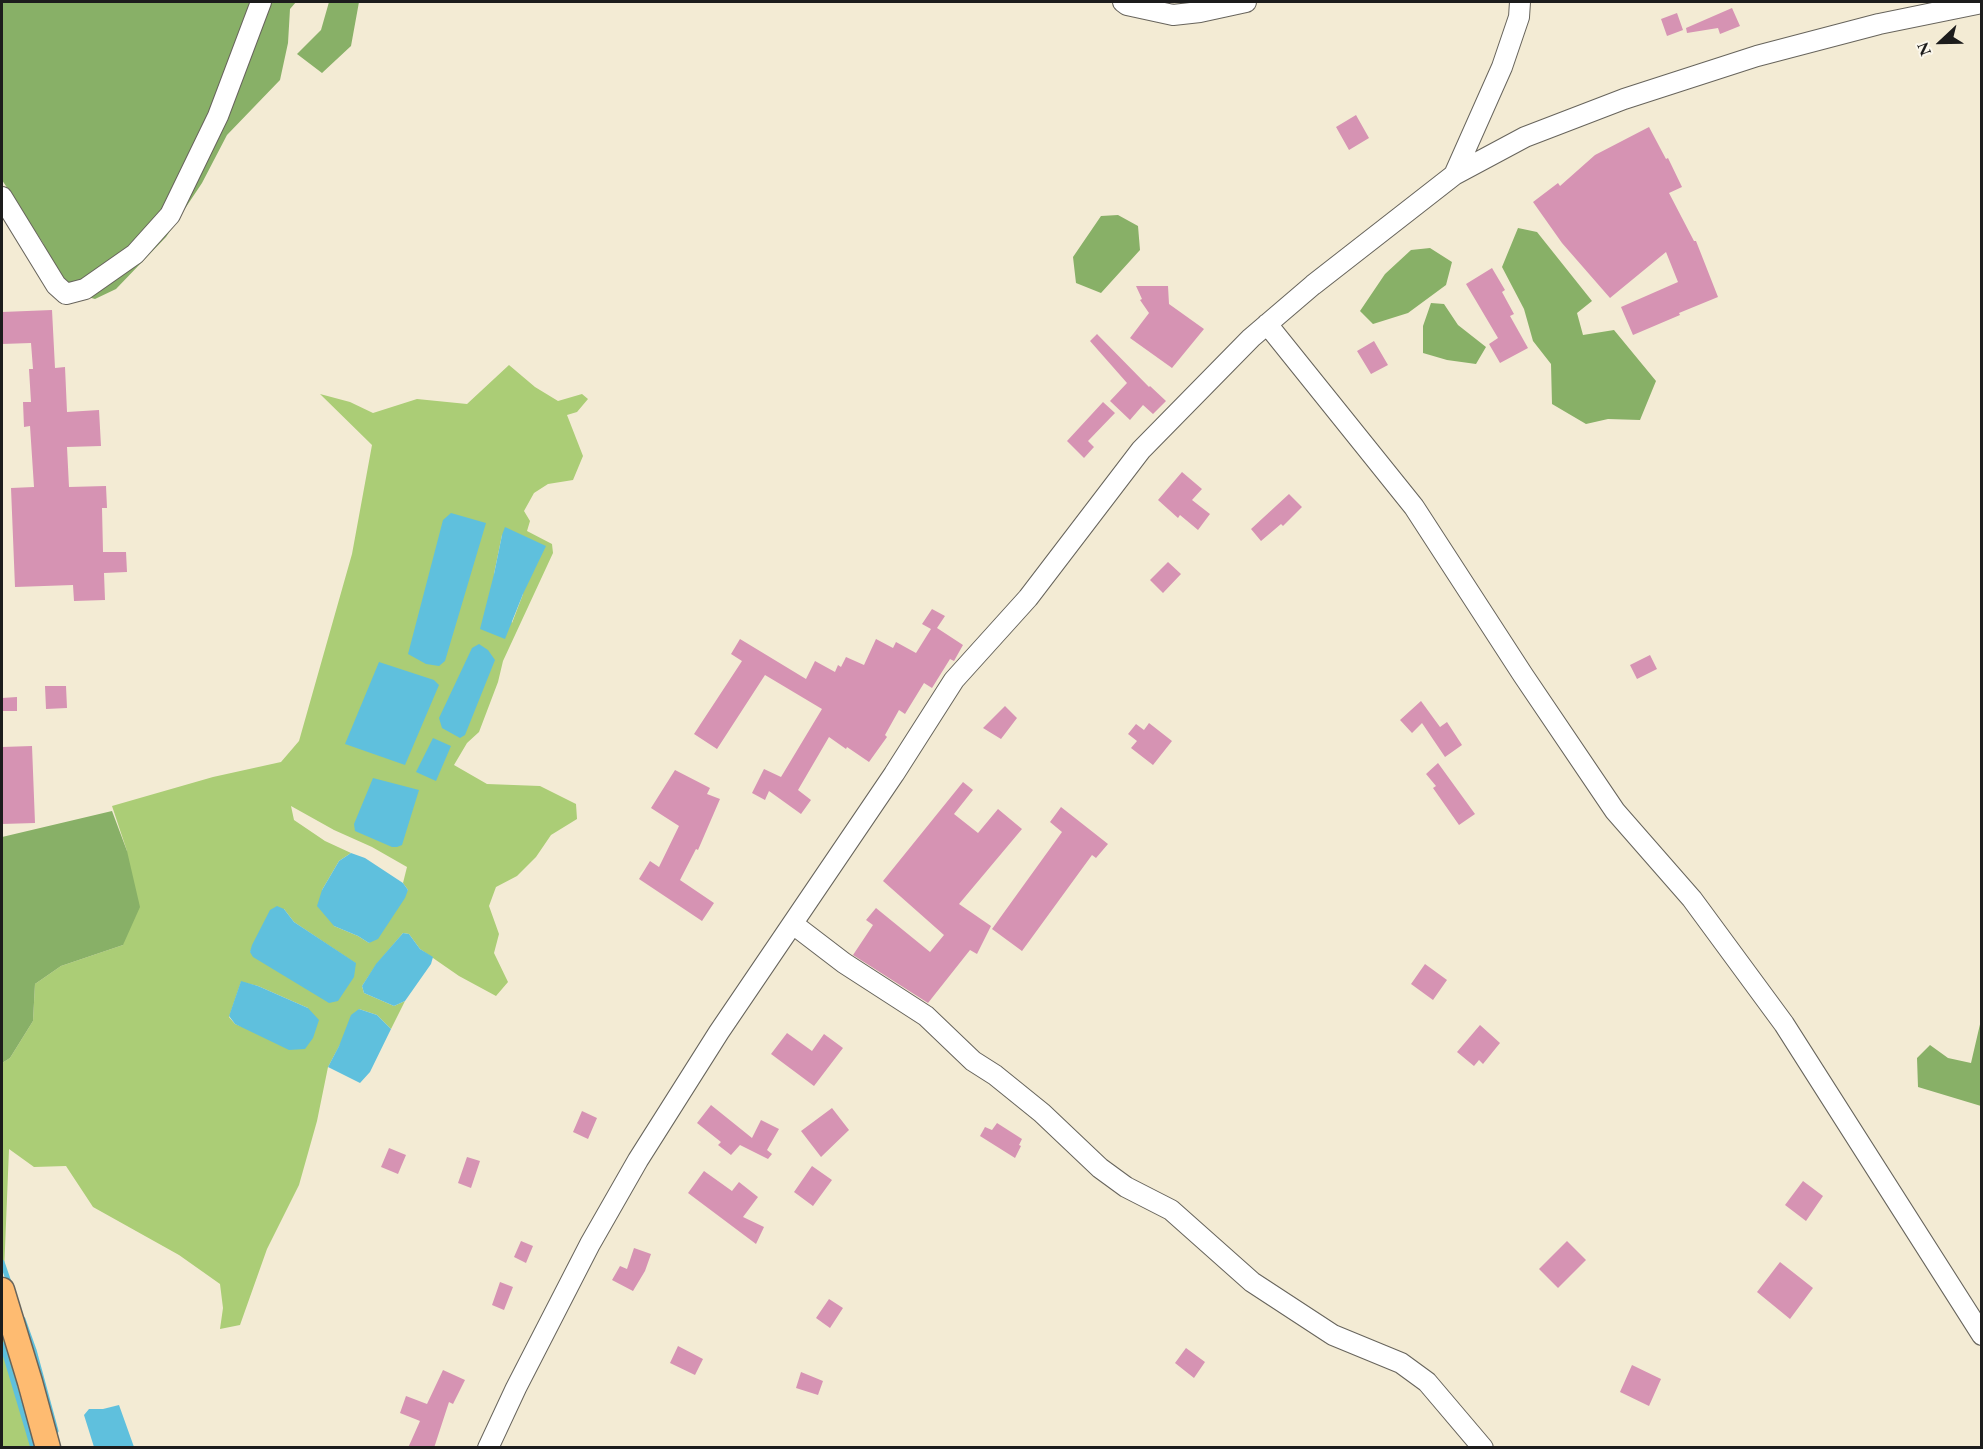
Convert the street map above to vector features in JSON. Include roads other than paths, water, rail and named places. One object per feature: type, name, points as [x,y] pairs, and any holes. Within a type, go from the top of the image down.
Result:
[{"type":"main road","points":[[2,1290],[48,1448]]},
{"type":"street","points":[[2,197],[56,285],[66,294],[85,289],[135,254],[170,215],[218,116],[261,2]]},
{"type":"street","points":[[1123,2],[1127,5],[1173,15],[1246,2]]},
{"type":"street","points":[[1454,175],[1502,67],[1519,9],[1536,2]]},
{"type":"street","points":[[488,1448],[590,1244],[638,1160],[719,1032],[954,680],[1028,598],[1141,450],[1251,338],[1313,285],[1454,175],[1525,137],[1624,99],[1757,56],[1879,24],[1982,3]]},
{"type":"street","points":[[1268,324],[1414,507],[1615,811],[1692,899],[1784,1024],[1982,1335]]},
{"type":"street","points":[[793,924],[844,963],[926,1016],[973,1061],[995,1075],[1042,1113],[1100,1168],[1126,1187],[1171,1210],[1252,1282],[1334,1335],[1401,1363],[1427,1382],[1483,1448]]},
{"type":"water","points":[[451,513],[486,523],[445,661],[439,666],[426,664],[408,654],[443,520]]},
{"type":"water","points":[[505,527],[546,546],[505,639],[480,629]]},
{"type":"water","points":[[479,644],[488,650],[495,660],[465,735],[460,738],[442,728],[439,718],[472,648]]},
{"type":"water","points":[[379,662],[434,680],[439,685],[405,765],[345,744]]},
{"type":"water","points":[[433,738],[451,746],[436,781],[416,772]]},
{"type":"water","points":[[373,778],[419,790],[402,845],[397,847],[355,831],[354,824]]},
{"type":"water","points":[[351,853],[365,858],[403,883],[408,890],[378,939],[369,943],[334,926],[317,906],[322,890],[339,861]]},
{"type":"water","points":[[277,906],[284,909],[294,922],[356,963],[354,977],[338,1001],[329,1003],[253,957],[250,952],[252,945],[270,910]]},
{"type":"water","points":[[403,933],[409,934],[420,949],[433,957],[431,964],[405,1001],[394,1006],[364,993],[362,986],[376,964]]},
{"type":"water","points":[[241,981],[308,1008],[319,1020],[313,1038],[305,1049],[289,1050],[235,1024],[229,1016]]},
{"type":"water","points":[[359,1009],[377,1015],[391,1029],[370,1072],[360,1083],[328,1067],[351,1015]]},
{"type":"water","points":[[119,1405],[134,1447],[94,1447],[84,1415],[89,1409],[103,1409]]},
{"type":"waterway","points":[[2,1262],[10,1285]]},
{"type":"waterway","points":[[23,1319],[56,1431]]},
{"type":"waterway","points":[[2,1344],[33,1448]]}]
